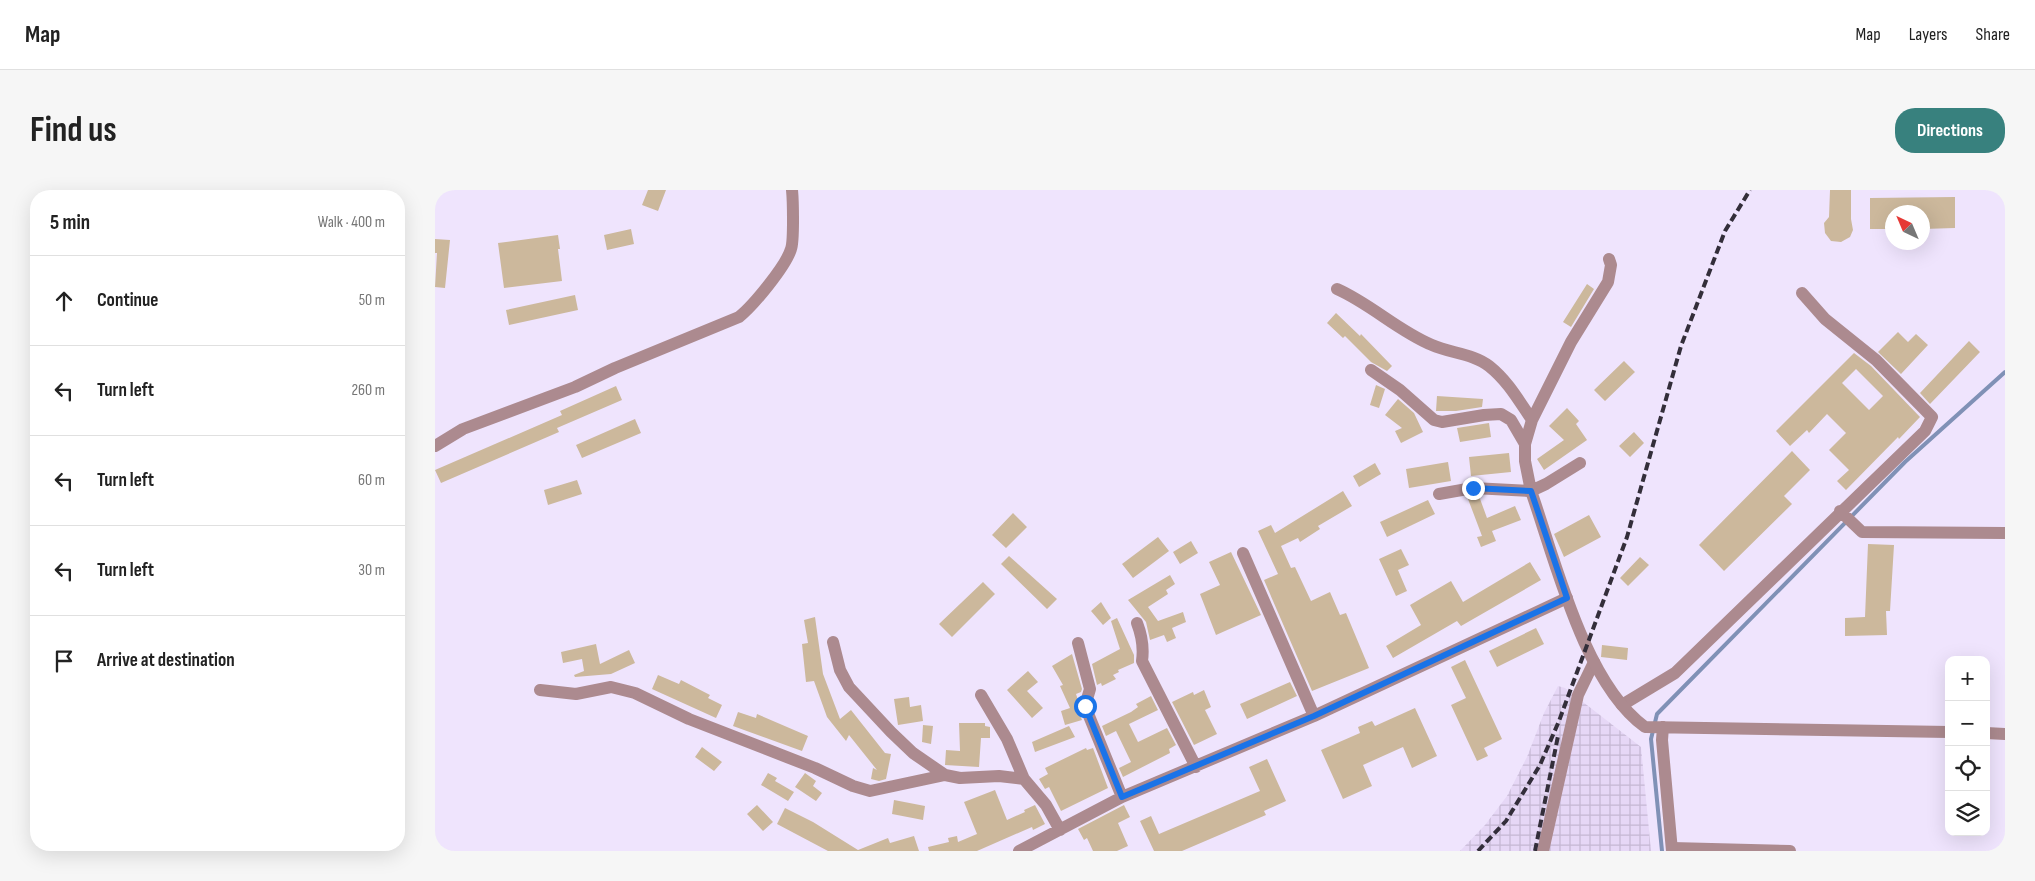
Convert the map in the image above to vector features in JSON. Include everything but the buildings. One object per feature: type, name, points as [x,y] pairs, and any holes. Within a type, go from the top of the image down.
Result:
[{"type":"street","points":[[435,446],[463,429],[575,387],[615,368],[739,318],[751,308],[778,271],[791,249],[792,190]]},
{"type":"street","points":[[1609,260],[1611,266],[1609,282],[1571,342],[1532,420],[1525,444],[1525,461],[1531,491],[1567,598],[1593,660],[1613,694],[1635,720],[1645,727],[1945,732]]},
{"type":"street","points":[[1337,289],[1431,345],[1487,364],[1504,378],[1532,420]]},
{"type":"street","points":[[1622,705],[1675,673],[1840,511],[1871,484],[1925,431],[1932,417],[1876,360],[1825,319],[1802,293]]},
{"type":"street","points":[[1371,370],[1401,390],[1434,420],[1441,422],[1501,414],[1511,420],[1525,444]]},
{"type":"street","points":[[1439,494],[1473,488],[1531,491],[1547,484],[1580,463]]},
{"type":"street","points":[[1840,511],[1862,532],[2005,533]]},
{"type":"street","points":[[1243,553],[1314,716]]},
{"type":"street","points":[[1019,851],[1122,797],[1314,716],[1567,598]]},
{"type":"street","points":[[1137,623],[1141,634],[1142,661],[1195,767]]},
{"type":"street","points":[[833,642],[840,670],[849,687],[913,753],[945,775]]},
{"type":"street","points":[[1078,643],[1090,689],[1085,706],[1122,797]]},
{"type":"street","points":[[1543,851],[1578,695],[1593,660]]},
{"type":"street","points":[[540,690],[576,694],[611,687],[635,693],[689,719],[815,768],[853,786],[870,790],[945,775],[960,778],[999,776],[1024,779]]},
{"type":"street","points":[[981,695],[1007,739],[1024,779],[1045,805],[1060,830]]},
{"type":"street","points":[[1661,727],[1672,850],[1790,851]]},
{"type":"street","points":[[1990,733],[2005,734]]},
{"type":"shaded area","points":[[1558,686],[1565,688],[1641,747],[1651,851],[1460,851],[1485,825],[1507,796],[1527,757],[1544,713]]},
{"type":"waterway","points":[[1662,851],[1651,739],[1657,714],[1905,462],[2005,372]]},
{"type":"railway","points":[[1478,851],[1506,821],[1540,765],[1559,721],[1627,537],[1681,346],[1725,231],[1750,190]]},
{"type":"railway","points":[[1535,851],[1558,736]]},
{"type":"route","points":[[1085,706],[1122,797],[1314,716],[1567,598],[1531,491],[1473,488]]}]
